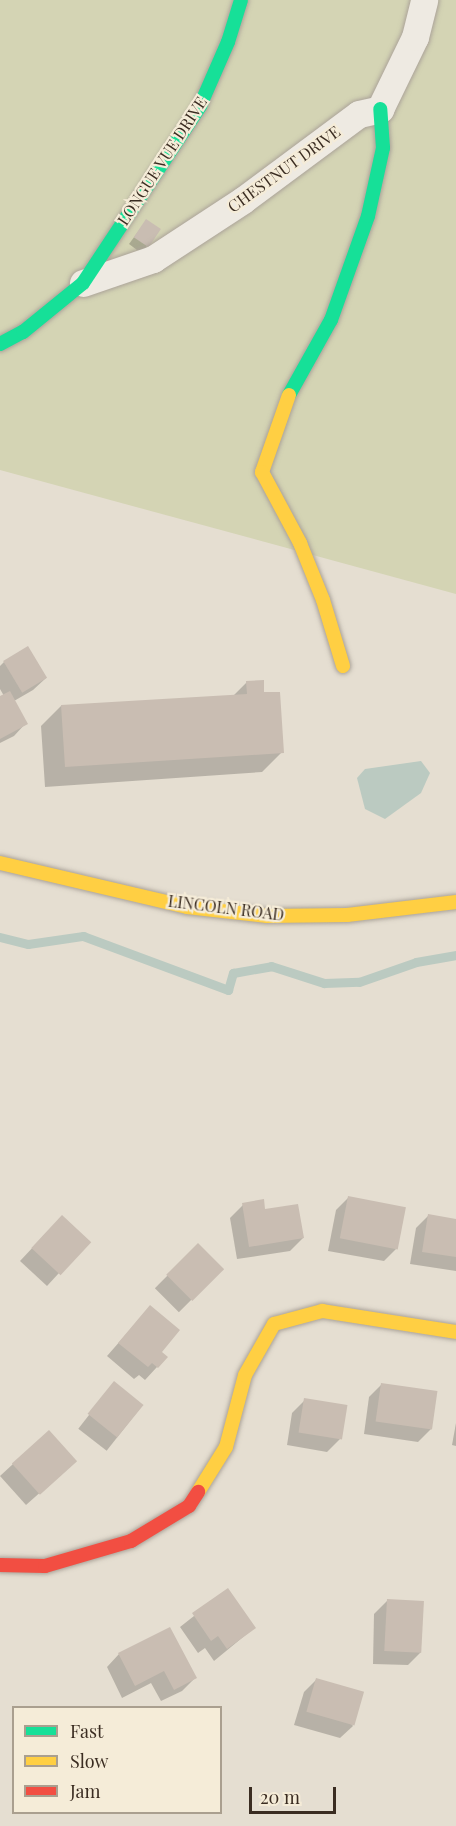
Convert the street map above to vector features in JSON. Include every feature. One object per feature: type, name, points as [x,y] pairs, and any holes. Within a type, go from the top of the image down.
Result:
[{"type":"street","name":"LONGUE VUE DRIVE","points":[[0,344],[22,332],[83,283],[200,106],[228,42],[242,0]]},
{"type":"street","points":[[343,666],[320,590],[300,543],[262,472],[290,392],[331,320],[368,216],[383,148],[380,109],[415,37],[424,0]]},
{"type":"street","name":"CHESTNUT DRIVE","points":[[83,283],[153,259],[243,200],[359,114],[380,109]]},
{"type":"street","name":"LINCOLN ROAD","points":[[0,863],[188,907],[267,916],[347,915],[456,902]]},
{"type":"street","points":[[0,1565],[45,1566],[131,1540],[189,1506],[226,1447],[245,1375],[274,1324],[322,1311],[456,1332]]},
{"type":"green space","points":[[0,0],[456,0],[456,594],[0,470]]},
{"type":"shaded area","points":[[421,761],[430,773],[421,793],[385,819],[365,809],[357,778],[365,769]]},
{"type":"building","points":[[146,219],[161,229],[149,247],[134,237]]},
{"type":"building","points":[[28,646],[47,678],[22,693],[3,661]]},
{"type":"building","points":[[264,680],[264,692],[280,692],[284,753],[65,767],[61,705],[247,694],[246,681]]},
{"type":"building","points":[[10,691],[28,724],[0,739],[0,696]]},
{"type":"building","points":[[348,1196],[406,1207],[398,1249],[340,1238]]},
{"type":"building","points":[[264,1199],[265,1209],[298,1204],[304,1238],[249,1247],[242,1203]]},
{"type":"building","points":[[428,1214],[456,1219],[456,1257],[422,1252]]},
{"type":"building","points":[[62,1215],[91,1242],[61,1275],[31,1248]]},
{"type":"building","points":[[198,1243],[224,1269],[192,1301],[166,1275]]},
{"type":"building","points":[[150,1305],[180,1330],[162,1352],[168,1357],[158,1368],[152,1363],[148,1367],[118,1343]]},
{"type":"building","points":[[114,1381],[144,1405],[117,1438],[88,1414]]},
{"type":"building","points":[[381,1383],[437,1391],[432,1430],[376,1422]]},
{"type":"building","points":[[304,1398],[347,1405],[342,1439],[299,1433]]},
{"type":"building","points":[[49,1430],[77,1461],[40,1495],[12,1463]]},
{"type":"building","points":[[228,1588],[256,1628],[227,1649],[218,1636],[211,1641],[192,1613]]},
{"type":"building","points":[[387,1599],[424,1601],[421,1653],[384,1651]]},
{"type":"building","points":[[170,1627],[197,1678],[174,1690],[164,1671],[135,1686],[118,1653]]},
{"type":"building","points":[[316,1678],[364,1692],[354,1725],[306,1712]]},
{"type":"waterway","points":[[0,937],[28,944],[83,936],[228,990],[233,973],[271,966],[324,983],[359,982],[416,962],[456,955]]},
{"type":"traffic: fast","points":[[0,344],[23,332],[83,283],[200,106],[228,42],[241,0]]},
{"type":"traffic: fast","points":[[289,395],[331,320],[368,216],[383,148],[380,109]]},
{"type":"traffic: slow","points":[[289,395],[262,472],[300,543],[323,600],[343,666]]},
{"type":"traffic: slow","points":[[0,863],[187,907],[267,916],[347,915],[456,902]]},
{"type":"traffic: slow","points":[[198,1492],[226,1447],[245,1375],[274,1324],[322,1311],[456,1332]]},
{"type":"traffic: jam","points":[[0,1565],[45,1566],[131,1541],[189,1506],[198,1492]]}]
